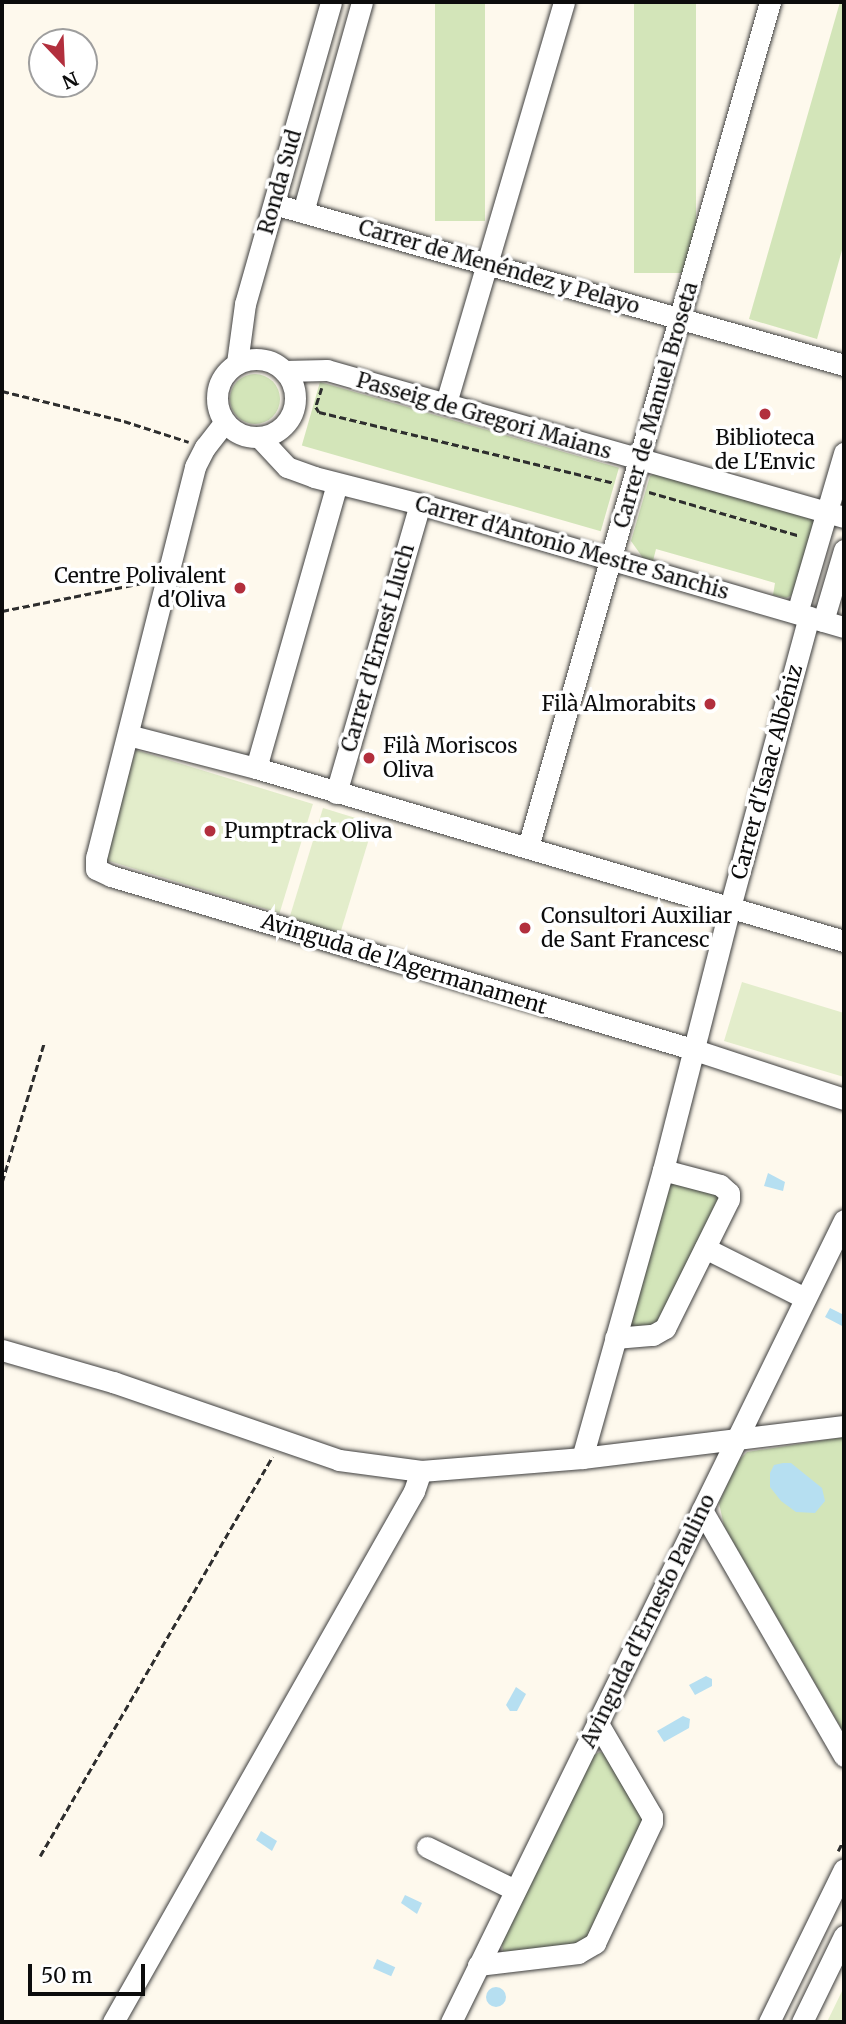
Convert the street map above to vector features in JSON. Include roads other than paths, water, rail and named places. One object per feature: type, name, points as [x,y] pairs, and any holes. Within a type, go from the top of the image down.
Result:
[{"type":"street","name":"Ronda Sud","points":[[237,363],[245,304],[331,2]]},
{"type":"street","name":"Ronda Sud","points":[[303,212],[362,2]]},
{"type":"street","points":[[446,403],[564,2]]},
{"type":"street","name":"Carrer de Manuel Broseta","points":[[528,848],[770,2]]},
{"type":"street","name":"Carrer de Menéndez y Pelayo","points":[[274,204],[844,365]]},
{"type":"street","points":[[263,359],[284,371],[294,389],[295,399],[289,419],[282,428],[260,438],[240,435],[224,423],[216,404],[216,394],[223,376],[237,363],[263,359]]},
{"type":"street","name":"Passeig de Gregori Maians","points":[[284,371],[327,370],[640,462],[835,515]]},
{"type":"street","points":[[224,423],[205,447],[195,467],[128,735],[256,768],[844,942]]},
{"type":"street","points":[[282,428],[283,447],[298,471]]},
{"type":"street","name":"Carrer d'Antonio Mestre Sanchis","points":[[260,438],[278,460],[298,471],[337,484],[420,504],[844,627]]},
{"type":"street","points":[[810,617],[816,550],[835,515],[844,453]]},
{"type":"street","points":[[256,768],[337,484]]},
{"type":"street","name":"Carrer d'Ernest Lluch","points":[[336,793],[420,504]]},
{"type":"street","points":[[816,550],[843,561]]},
{"type":"street","name":"Carrer d'Isaac Albéniz","points":[[582,1458],[663,1170],[692,1049],[810,617],[843,561]]},
{"type":"street","name":"Avinguda de l'Agermanament","points":[[128,735],[96,857],[96,869],[111,877],[692,1049],[844,1099]]},
{"type":"street","points":[[615,1338],[653,1335],[662,1331],[729,1199],[729,1193],[720,1185],[663,1170]]},
{"type":"street","name":"Avinguda d'Ernesto Paulino","points":[[451,2022],[844,1220]]},
{"type":"street","points":[[705,1248],[805,1298]]},
{"type":"street","points":[[2,1350],[113,1382],[339,1460],[421,1471],[582,1458],[844,1426]]},
{"type":"street","points":[[113,2022],[414,1491],[421,1471]]},
{"type":"street","points":[[702,1510],[844,1756]]},
{"type":"street","points":[[478,1965],[586,1951],[595,1943],[612,1909],[653,1822],[597,1722]]},
{"type":"street","points":[[427,1847],[515,1891]]},
{"type":"street","points":[[769,2022],[844,1869]]},
{"type":"street","points":[[802,2022],[844,1936]]},
{"type":"water","points":[[768,1173],[785,1182],[783,1191],[764,1186]]},
{"type":"water","points":[[830,1308],[844,1315],[844,1327],[825,1317]]},
{"type":"water","points":[[791,1463],[822,1488],[825,1501],[815,1513],[796,1512],[781,1501],[770,1487],[770,1473],[774,1465]]},
{"type":"water","points":[[706,1676],[712,1679],[712,1686],[695,1695],[689,1685]]},
{"type":"water","points":[[516,1687],[526,1694],[517,1711],[510,1711],[506,1705]]},
{"type":"water","points":[[683,1716],[690,1719],[689,1728],[664,1742],[657,1731]]},
{"type":"water","points":[[261,1831],[277,1841],[272,1851],[256,1840]]},
{"type":"water","points":[[405,1895],[422,1903],[417,1914],[401,1903]]},
{"type":"water","points":[[377,1959],[395,1967],[391,1976],[373,1968]]},
{"type":"water","points":[[496,1987],[503,1990],[506,1997],[503,2004],[496,2007],[489,2004],[486,1997],[489,1990]]},
{"type":"place","name":"Biblioteca de L'Envic","points":[[765,414]]},
{"type":"place","name":"Centre Polivalent d'Oliva","points":[[240,588]]},
{"type":"place","name":"Filà Almorabits","points":[[710,704]]},
{"type":"place","name":"Filà Moriscos Oliva","points":[[369,758]]},
{"type":"place","name":"Pumptrack Oliva","points":[[210,831]]},
{"type":"place","name":"Consultori Auxiliar de Sant Francesc","points":[[525,928]]}]
